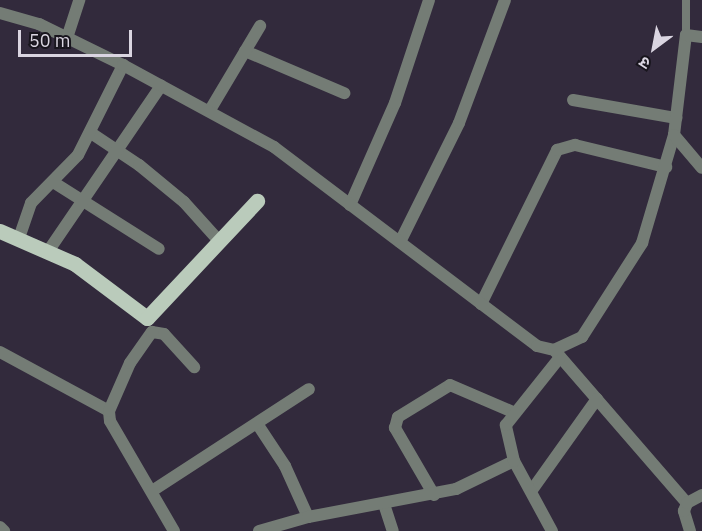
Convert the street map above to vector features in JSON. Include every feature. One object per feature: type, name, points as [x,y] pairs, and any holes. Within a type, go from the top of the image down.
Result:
[{"type":"main road","points":[[0,231],[49,250],[75,264],[147,318],[257,201]]},
{"type":"street","points":[[68,38],[79,0]]},
{"type":"street","points":[[350,205],[395,103],[429,0]]},
{"type":"street","points":[[400,242],[459,123],[505,0]]},
{"type":"street","points":[[0,13],[39,24],[68,38],[210,110],[274,147],[537,346],[557,353],[687,503]]},
{"type":"street","points":[[210,110],[260,26]]},
{"type":"street","points":[[552,531],[532,490],[514,461],[506,425],[513,412],[557,353],[582,337],[642,243],[674,135],[686,35],[702,37]]},
{"type":"street","points":[[245,51],[344,93]]},
{"type":"street","points":[[20,238],[31,203],[78,155],[123,65]]},
{"type":"street","points":[[49,250],[119,152],[161,86]]},
{"type":"street","points":[[573,100],[676,118]]},
{"type":"street","points":[[91,133],[184,202],[220,242]]},
{"type":"street","points":[[674,135],[702,168]]},
{"type":"street","points":[[481,304],[557,150],[575,145],[666,167]]},
{"type":"street","points":[[53,182],[159,249]]},
{"type":"street","points":[[174,531],[110,422],[109,411],[130,363],[152,332],[164,334],[194,367]]},
{"type":"street","points":[[0,352],[109,411]]},
{"type":"street","points":[[434,495],[395,428],[398,417],[450,385],[513,412]]},
{"type":"street","points":[[152,491],[258,425],[309,389]]},
{"type":"street","points":[[532,490],[597,399]]},
{"type":"street","points":[[258,425],[285,466],[308,517]]},
{"type":"street","points":[[262,530],[308,517],[434,495],[456,489],[514,461]]},
{"type":"street","points":[[690,531],[683,519],[687,503],[702,495]]},
{"type":"street","points":[[384,504],[393,531]]},
{"type":"street","points":[[0,527],[4,531]]},
{"type":"lane","points":[[686,0],[686,35]]}]
